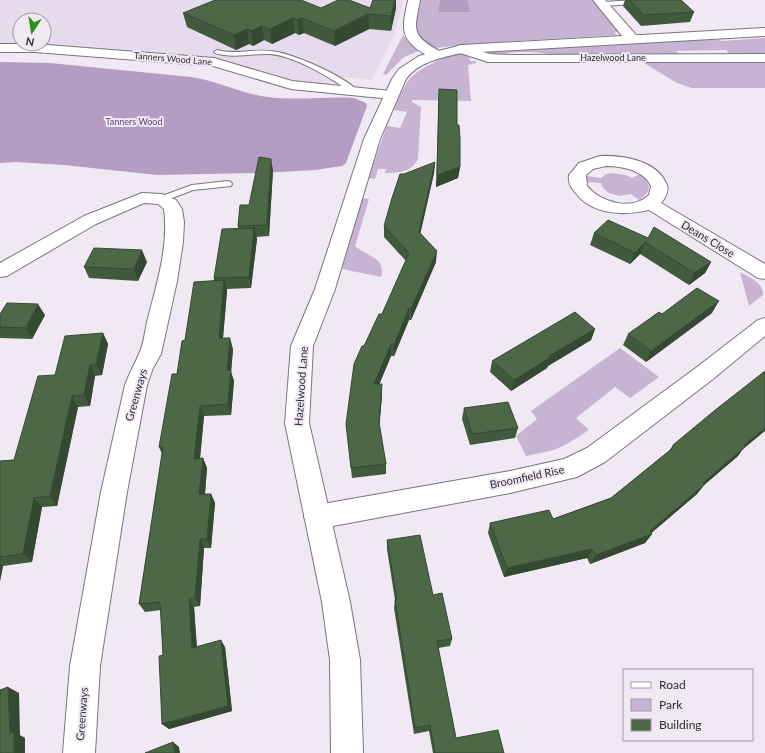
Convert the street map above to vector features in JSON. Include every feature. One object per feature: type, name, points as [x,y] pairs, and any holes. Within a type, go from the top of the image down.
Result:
[{"type":"street","points":[[414,0],[409,33],[412,39],[436,55]]},
{"type":"street","points":[[601,2],[632,39]]},
{"type":"street","name":"Hazelwood Lane","points":[[347,753],[344,660],[336,602],[297,423],[302,346],[325,289],[363,165],[391,95],[399,79],[404,72],[424,59],[462,49],[765,32]]},
{"type":"street","name":"Tanners Wood Lane","points":[[0,48],[58,50],[214,62],[291,85],[391,95]]},
{"type":"street","name":"Hazelwood Lane","points":[[462,49],[488,58],[509,59],[765,58]]},
{"type":"street","points":[[0,271],[90,220],[142,198],[162,199]]},
{"type":"street","name":"Greenways","points":[[80,753],[85,666],[114,492],[129,414],[142,368],[150,354],[167,281],[174,242],[174,209],[170,204],[162,199]]},
{"type":"street","name":"Deans Close","points":[[651,204],[765,273]]},
{"type":"street","name":"Broomfield Rise","points":[[317,517],[510,482],[568,469],[596,455],[705,374],[765,325]]},
{"type":"lane","points":[[601,2],[663,0]]},
{"type":"lane","points":[[217,52],[226,54],[275,53],[283,55],[338,79],[353,90]]},
{"type":"lane","points":[[162,199],[192,188],[228,184]]},
{"type":"shaded area","points":[[0,0],[403,0],[395,34],[372,80],[342,77],[324,85],[282,79],[233,62],[218,60],[52,49],[52,12],[12,12],[12,47],[0,46]]},
{"type":"green space","points":[[419,0],[593,0],[618,32],[615,32],[616,35],[469,44],[436,48],[421,39],[417,30],[413,29]]},
{"type":"green space","points":[[440,0],[467,0],[471,12],[438,12]]},
{"type":"green space","points":[[403,35],[419,51],[404,57],[386,75],[383,74]]},
{"type":"green space","points":[[708,38],[723,41],[765,38],[765,55],[731,55],[726,50],[676,51],[680,56],[556,56],[526,52],[492,55],[486,51]]},
{"type":"green space","points":[[453,54],[462,54],[469,57],[470,61],[476,61],[476,63],[468,65],[471,101],[412,100],[412,102],[421,107],[418,159],[412,167],[404,171],[385,173],[386,169],[378,169],[375,179],[368,178],[387,126],[400,128],[407,112],[394,110],[406,84],[421,70]]},
{"type":"green space","points":[[641,61],[765,61],[765,88],[692,88],[677,83]]},
{"type":"green space","name":"Tanners Wood","points":[[0,62],[50,63],[191,77],[211,81],[258,95],[290,99],[354,98],[366,103],[367,106],[346,163],[342,166],[315,170],[262,173],[157,175],[64,165],[16,162],[0,163]]},
{"type":"green space","points":[[611,173],[626,175],[632,178],[640,174],[648,184],[649,187],[647,194],[639,200],[631,194],[620,196],[609,193],[603,188],[601,183],[586,182],[587,176],[601,178],[606,174]]},
{"type":"green space","points":[[361,198],[369,199],[355,246],[378,261],[382,270],[381,277],[342,269]]},
{"type":"green space","points":[[740,272],[755,281],[761,287],[763,295],[749,306]]},
{"type":"green space","points":[[620,348],[659,377],[630,398],[615,387],[576,418],[589,430],[567,444],[554,450],[526,456],[516,436],[537,419],[531,411]]},
{"type":"building","points":[[215,0],[301,0],[321,8],[338,0],[349,0],[370,8],[373,0],[395,0],[391,16],[368,14],[334,31],[302,18],[298,20],[293,18],[270,29],[262,26],[251,31],[247,29],[234,35],[183,13]]},
{"type":"building","points":[[629,0],[681,0],[694,12],[644,15]]},
{"type":"building","points":[[439,89],[457,90],[457,125],[459,125],[460,138],[460,167],[437,175]]},
{"type":"building","points":[[259,157],[271,159],[267,225],[238,226],[240,205],[249,205]]},
{"type":"building","points":[[435,162],[419,232],[437,251],[411,309],[409,308],[394,345],[391,344],[374,384],[382,384],[379,422],[386,464],[351,468],[346,424],[354,364],[379,314],[382,314],[409,253],[384,226],[400,174],[404,174]]},
{"type":"building","points":[[608,220],[648,238],[654,227],[711,262],[694,273],[645,242],[635,253],[594,233]]},
{"type":"building","points":[[254,228],[249,277],[214,278],[222,229]]},
{"type":"building","points":[[94,248],[142,250],[134,269],[84,267]]},
{"type":"building","points":[[224,280],[219,338],[230,338],[227,370],[231,370],[228,404],[200,406],[194,459],[203,458],[199,494],[211,494],[207,539],[200,539],[195,598],[189,599],[192,648],[221,640],[228,706],[162,724],[159,656],[163,655],[160,602],[139,604],[163,447],[159,447],[172,374],[177,374],[182,341],[185,340],[194,282]]},
{"type":"building","points":[[697,288],[719,301],[651,351],[628,334],[659,312],[662,314]]},
{"type":"building","points":[[7,303],[38,304],[26,328],[0,327],[0,314]]},
{"type":"building","points":[[575,312],[595,329],[549,356],[551,357],[514,380],[492,361]]},
{"type":"building","points":[[103,333],[96,364],[90,365],[84,395],[72,396],[50,496],[34,498],[23,554],[0,557],[0,461],[14,460],[38,376],[55,375],[65,336]]},
{"type":"building","points":[[765,371],[765,428],[744,445],[746,446],[703,483],[705,484],[650,531],[652,534],[596,555],[592,549],[507,568],[490,523],[549,510],[553,519],[611,498],[674,447],[673,445],[714,411]]},
{"type":"building","points":[[508,402],[518,428],[472,434],[464,408]]},
{"type":"building","points":[[420,535],[433,595],[442,593],[452,639],[437,641],[456,738],[498,730],[504,753],[435,753],[430,725],[415,728],[387,540]]},
{"type":"building","points":[[8,687],[10,734],[14,732],[14,753],[0,753],[0,690]]},
{"type":"building","points":[[173,742],[175,753],[145,753]]}]
